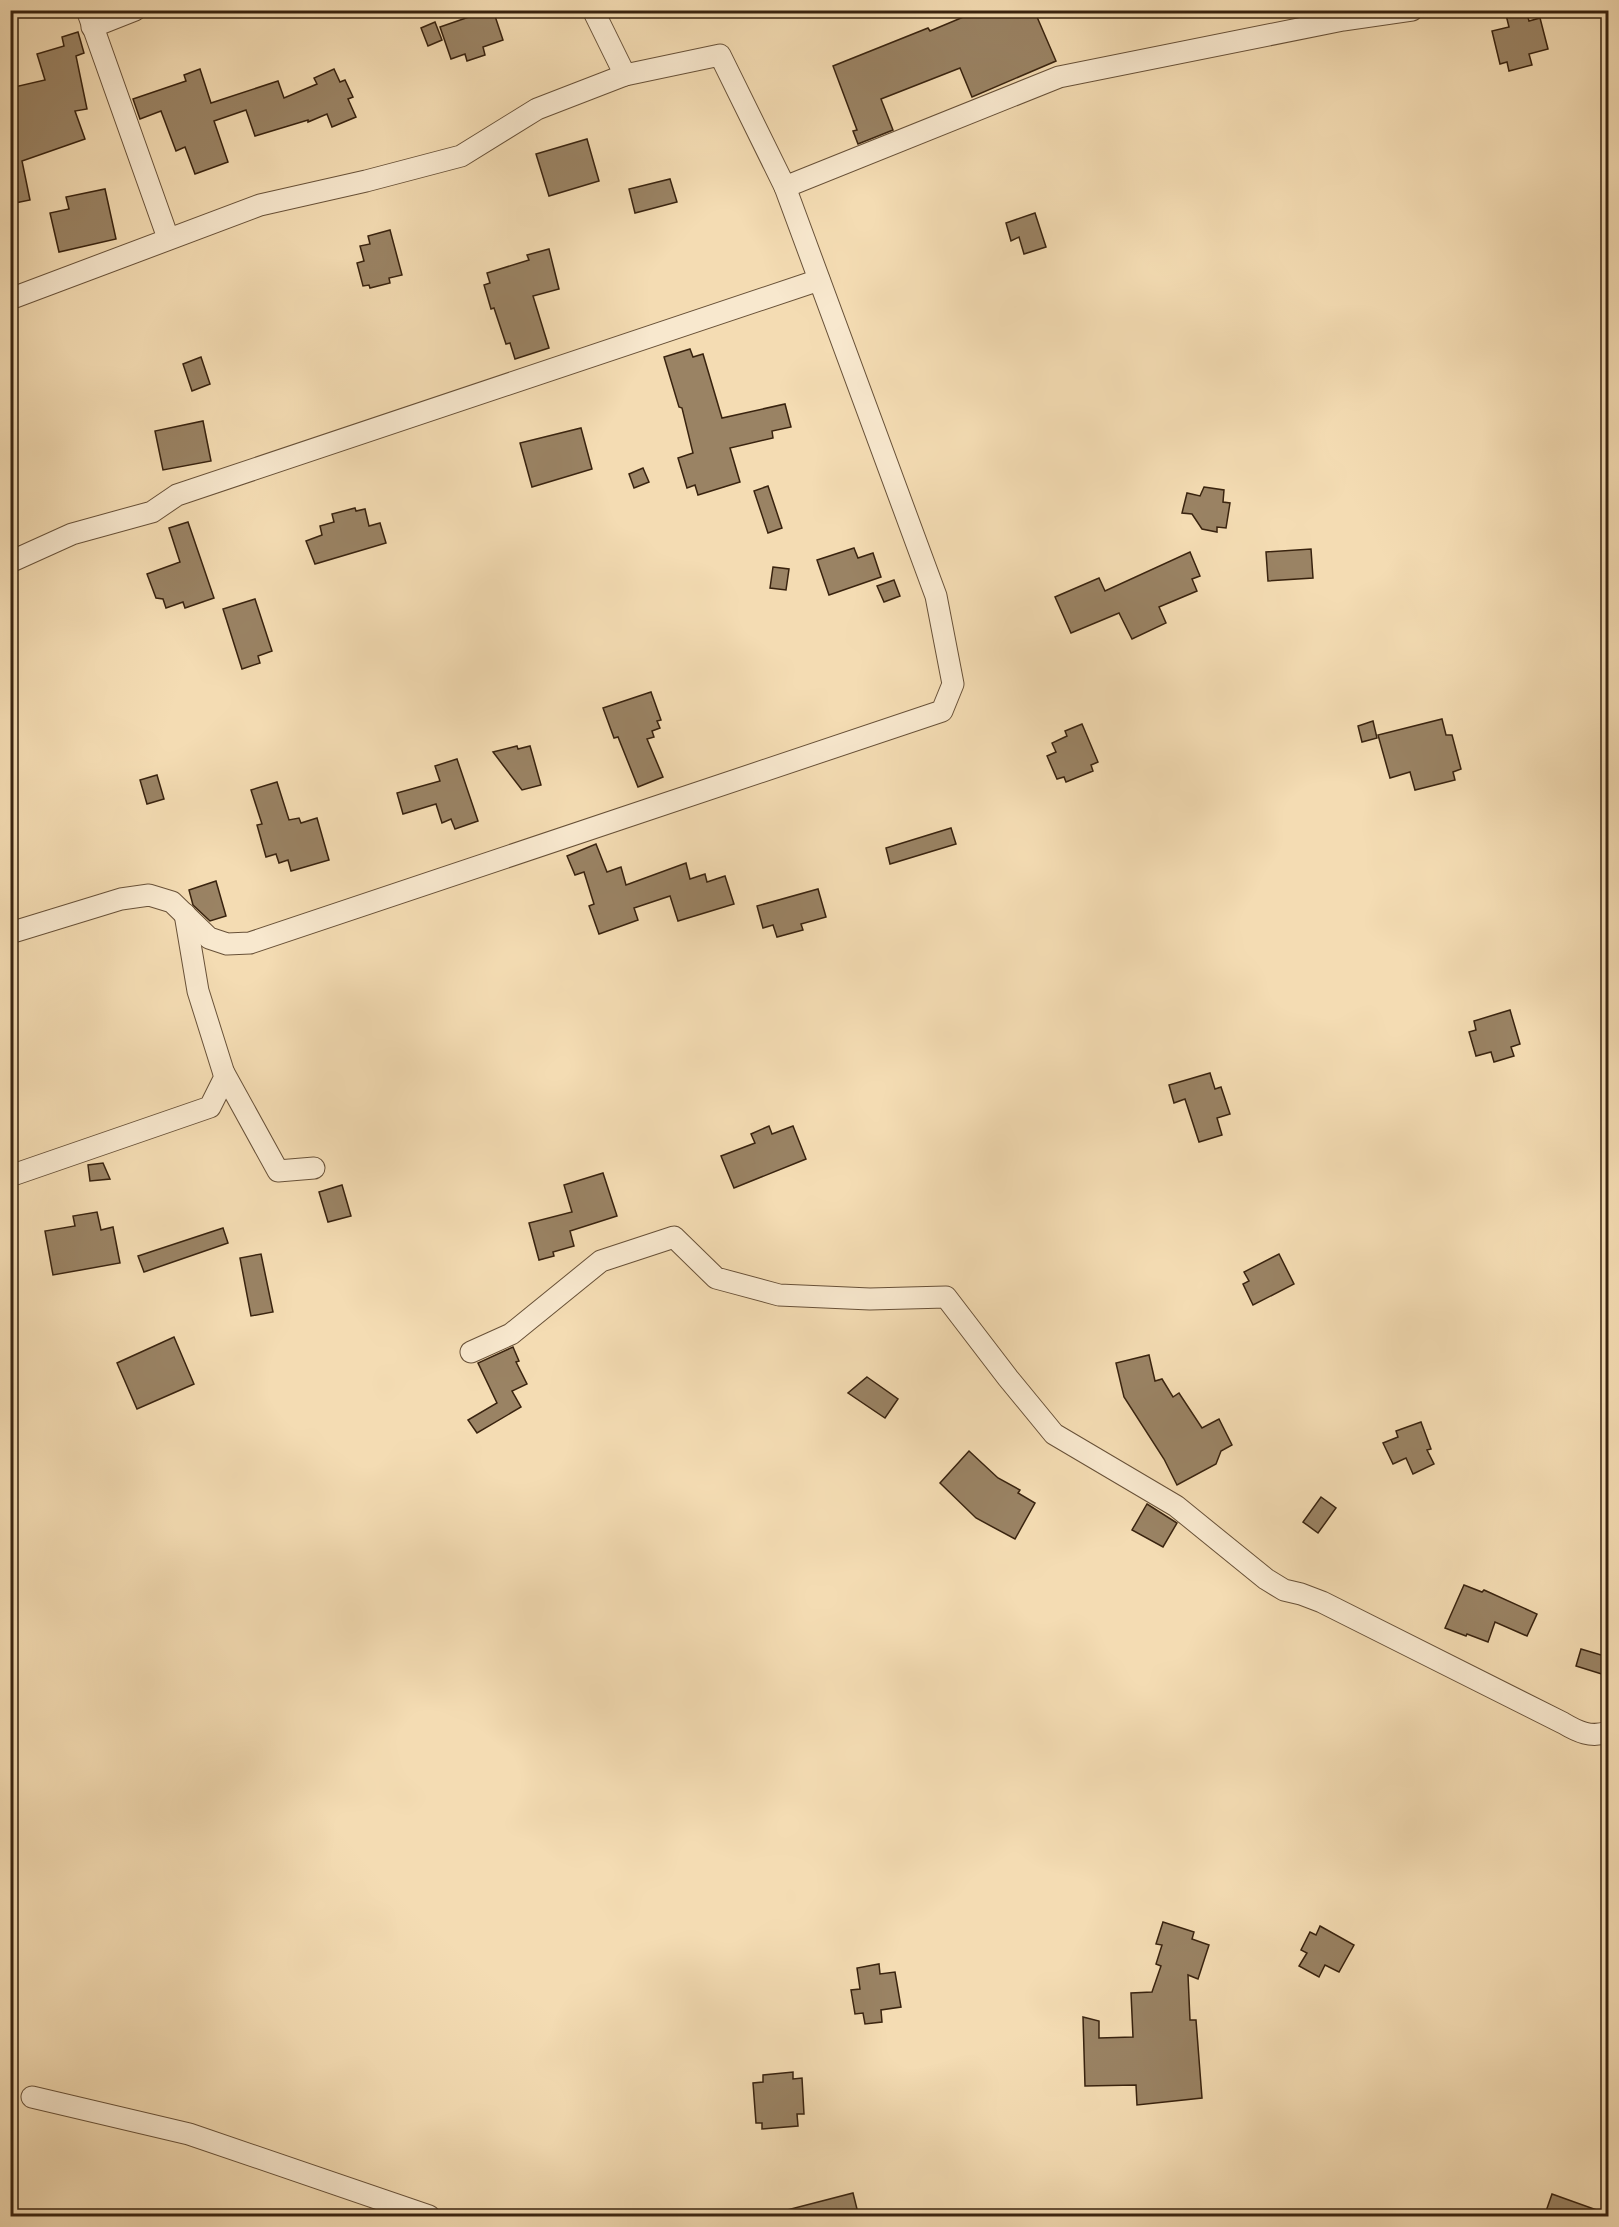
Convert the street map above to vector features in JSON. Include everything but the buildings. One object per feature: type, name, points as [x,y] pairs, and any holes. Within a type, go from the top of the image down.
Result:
[{"type":"street","points":[[135,10],[89,19],[168,238]]},
{"type":"street","points":[[592,10],[625,75]]},
{"type":"street","points":[[785,187],[1059,77],[1343,20],[1412,10]]},
{"type":"street","points":[[10,299],[260,205],[461,156],[537,109],[625,75],[720,55],[785,187],[936,596],[953,684],[942,711],[250,944],[226,944],[209,938],[172,902],[149,895],[121,899],[10,933]]},
{"type":"street","points":[[10,562],[72,534],[152,512],[177,495],[819,280]]},
{"type":"street","points":[[185,914],[198,991],[224,1073],[278,1171],[314,1168]]},
{"type":"street","points":[[10,1176],[210,1107],[225,1077],[224,1073]]},
{"type":"street","points":[[471,1352],[511,1334],[601,1261],[674,1237],[716,1278],[779,1295],[870,1299],[946,1297],[1054,1434],[1176,1506],[1266,1579],[1284,1590],[1301,1594],[1332,1607],[1580,1733],[1599,1736],[1608,1732]]},
{"type":"street","points":[[32,2097],[189,2134],[429,2217]]}]
